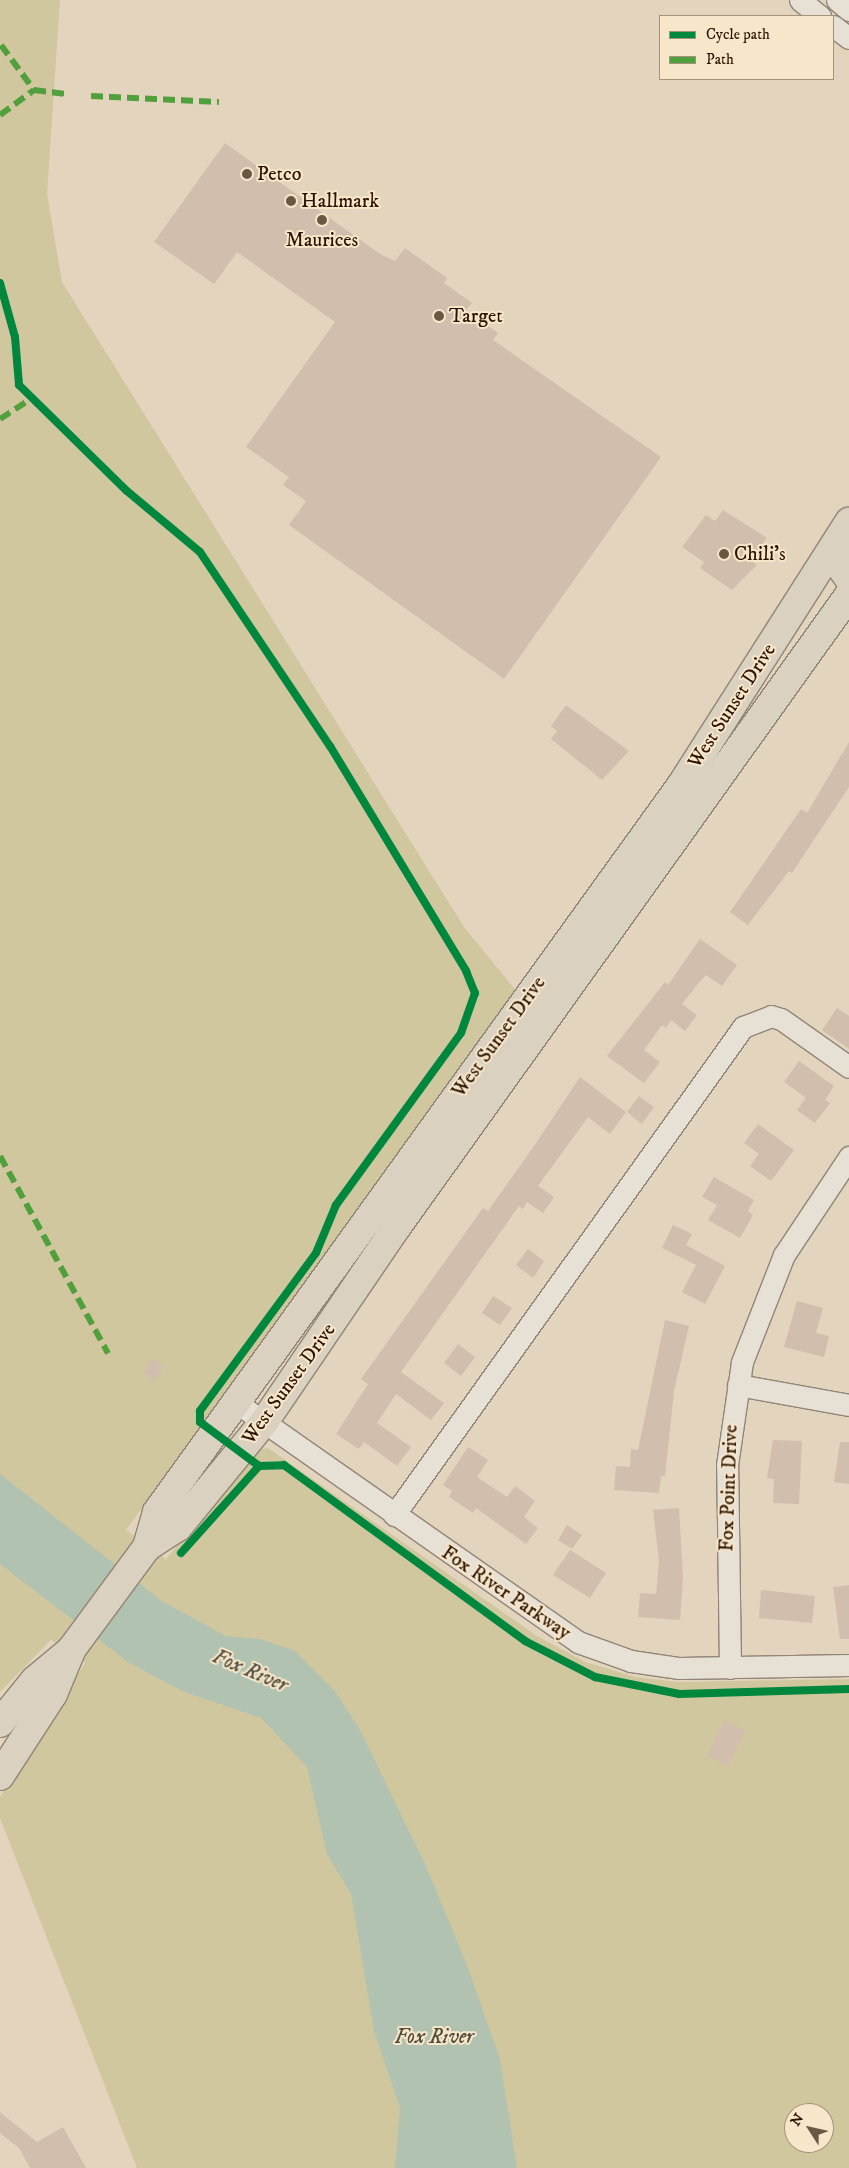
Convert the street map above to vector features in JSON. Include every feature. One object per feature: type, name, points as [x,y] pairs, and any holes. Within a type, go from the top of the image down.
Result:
[{"type":"main road","points":[[845,537],[842,570],[849,579]]},
{"type":"main road","points":[[781,689],[797,646],[827,599],[845,537]]},
{"type":"main road","name":"West Sunset Drive","points":[[0,1723],[35,1680],[71,1650],[147,1547],[157,1512],[234,1401],[682,784],[845,537]]},
{"type":"main road","name":"West Sunset Drive","points":[[147,1547],[178,1528],[264,1422],[396,1228],[849,594]]},
{"type":"main road","name":"West Sunset Drive","points":[[0,1776],[54,1694],[71,1650]]},
{"type":"street","points":[[800,0],[819,15]]},
{"type":"street","points":[[837,0],[849,10]]},
{"type":"street","points":[[834,27],[849,38]]},
{"type":"street","points":[[394,1515],[743,1027],[771,1016],[781,1019],[849,1067]]},
{"type":"street","name":"Fox Point Drive","points":[[730,1668],[727,1465],[738,1385],[750,1332],[784,1255],[849,1157]]},
{"type":"street","points":[[738,1385],[849,1405]]},
{"type":"street","name":"Fox River Parkway","points":[[234,1401],[394,1515],[578,1642],[631,1661],[679,1668],[849,1665]]},
{"type":"shaded area","points":[[0,0],[60,0],[47,194],[62,282],[464,927],[518,993],[126,1530],[166,1559],[258,1450],[268,1448],[537,1636],[585,1662],[635,1677],[678,1682],[849,1679],[849,2168],[137,2168],[0,1818],[0,1797],[85,1663],[51,1640],[0,1692]]},
{"type":"water","name":"Fox River","points":[[0,1474],[163,1602],[226,1636],[260,1639],[295,1651],[334,1690],[359,1728],[425,1864],[467,1965],[500,2059],[517,2168],[395,2168],[400,2108],[374,2031],[351,1894],[327,1854],[307,1767],[261,1718],[182,1691],[128,1662],[0,1564]]},
{"type":"building","points":[[225,143],[380,254],[395,261],[405,248],[447,278],[444,283],[472,303],[466,310],[498,333],[493,340],[661,457],[504,679],[289,525],[306,501],[283,485],[289,477],[246,447],[335,322],[237,252],[214,284],[154,242]]},
{"type":"building","name":"Chili's","points":[[723,510],[767,538],[751,560],[757,565],[732,590],[700,568],[704,562],[682,547],[706,515],[715,521]]},
{"type":"building","points":[[566,705],[629,751],[602,780],[551,739],[557,731],[551,726]]},
{"type":"building","points":[[849,742],[849,787],[792,873],[789,871],[748,925],[730,912],[801,809],[807,813]]},
{"type":"building","points":[[700,939],[737,965],[722,986],[706,975],[682,1004],[697,1015],[685,1031],[671,1020],[666,1028],[662,1025],[644,1050],[660,1062],[644,1083],[607,1056],[665,982],[668,985]]},
{"type":"building","points":[[837,1008],[849,1016],[849,1049],[822,1030]]},
{"type":"building","points":[[799,1061],[834,1086],[825,1100],[830,1103],[815,1123],[797,1110],[806,1098],[784,1082]]},
{"type":"building","points":[[580,1077],[626,1112],[610,1134],[588,1117],[538,1186],[554,1197],[543,1213],[527,1202],[523,1209],[519,1206],[401,1372],[444,1403],[431,1420],[396,1394],[377,1423],[411,1447],[397,1466],[364,1442],[359,1449],[336,1434],[368,1384],[361,1379],[483,1208],[488,1211]]},
{"type":"building","points":[[639,1096],[654,1107],[642,1124],[627,1112]]},
{"type":"building","points":[[758,1124],[794,1150],[771,1181],[750,1166],[759,1154],[744,1143]]},
{"type":"building","points":[[714,1177],[754,1200],[748,1211],[753,1215],[740,1238],[708,1220],[717,1205],[702,1197]]},
{"type":"building","points":[[673,1225],[692,1234],[686,1245],[725,1266],[705,1304],[682,1292],[696,1265],[662,1248]]},
{"type":"building","points":[[528,1249],[544,1261],[533,1278],[516,1265]]},
{"type":"building","points":[[493,1296],[512,1308],[500,1325],[482,1313]]},
{"type":"building","points":[[797,1301],[823,1308],[816,1333],[829,1336],[824,1357],[784,1347]]},
{"type":"building","points":[[665,1320],[689,1326],[674,1391],[665,1476],[661,1476],[659,1493],[614,1490],[616,1466],[630,1467],[631,1449],[638,1450]]},
{"type":"building","points":[[458,1344],[475,1357],[461,1376],[444,1363]]},
{"type":"building","points":[[153,1358],[164,1367],[154,1381],[143,1372]]},
{"type":"building","points":[[773,1440],[802,1441],[799,1504],[773,1503],[774,1479],[767,1478]]},
{"type":"building","points":[[840,1442],[849,1442],[849,1484],[834,1482]]},
{"type":"building","points":[[468,1447],[488,1460],[477,1477],[507,1497],[515,1486],[535,1501],[524,1517],[538,1528],[526,1544],[476,1508],[473,1513],[449,1497],[452,1491],[443,1485]]},
{"type":"building","points":[[679,1508],[683,1577],[680,1620],[638,1617],[640,1593],[656,1594],[659,1561],[653,1510]]},
{"type":"building","points":[[567,1525],[582,1535],[572,1549],[558,1540]]},
{"type":"building","points":[[570,1550],[606,1573],[590,1598],[553,1575]]},
{"type":"building","points":[[849,1585],[849,1639],[840,1639],[833,1587]]},
{"type":"building","points":[[761,1590],[815,1596],[812,1623],[759,1618]]},
{"type":"building","points":[[724,1720],[746,1730],[728,1766],[707,1756]]},
{"type":"building","points":[[0,2112],[37,2142],[63,2127],[86,2168],[30,2168],[19,2148],[0,2133]]},
{"type":"marked path","points":[[1,45],[34,90]]},
{"type":"marked path","points":[[0,115],[34,90],[66,94]]},
{"type":"marked path","points":[[91,96],[219,102]]},
{"type":"marked path","points":[[0,419],[32,398]]},
{"type":"marked path","points":[[0,1156],[108,1353]]},
{"type":"cycle path","points":[[0,283],[15,337],[19,385],[127,491],[200,552],[330,746],[466,971],[475,993],[461,1033],[336,1205],[316,1253],[200,1411],[200,1422],[259,1466],[284,1465],[525,1641],[595,1677],[679,1694],[849,1689]]},
{"type":"cycle path","points":[[181,1553],[259,1466]]},
{"type":"place","name":"Petco","points":[[247,174]]},
{"type":"place","name":"Hallmark","points":[[291,201]]},
{"type":"place","name":"Maurices","points":[[322,220]]},
{"type":"place","name":"Target","points":[[439,316]]},
{"type":"place","name":"Chili's","points":[[724,554]]}]
